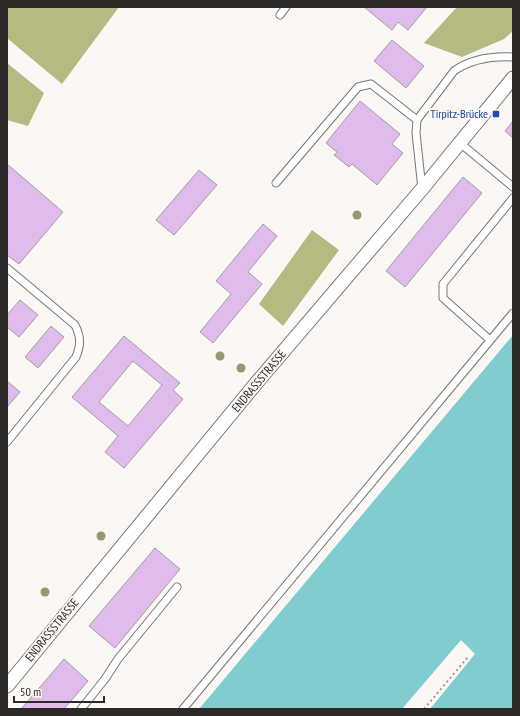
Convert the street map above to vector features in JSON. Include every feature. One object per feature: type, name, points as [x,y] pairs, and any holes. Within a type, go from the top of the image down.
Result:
[{"type":"street","name":"ENDRASSSTRASSE","points":[[7,686],[253,387],[422,189],[513,78]]},
{"type":"lane","points":[[280,15],[286,7]]},
{"type":"lane","points":[[422,189],[416,133],[417,120],[454,71],[480,59],[513,57]]},
{"type":"lane","points":[[276,183],[358,87],[371,84],[417,120]]},
{"type":"lane","points":[[460,143],[513,187]]},
{"type":"lane","points":[[490,340],[444,298],[443,284],[513,198]]},
{"type":"lane","points":[[7,268],[75,325],[80,335],[80,347],[76,357],[7,442]]},
{"type":"lane","points":[[183,709],[513,313]]},
{"type":"lane","points":[[81,709],[105,679],[118,659],[177,587]]},
{"type":"path","points":[[424,709],[468,657]]},
{"type":"green space","points":[[7,7],[119,7],[62,84],[7,38]]},
{"type":"green space","points":[[457,7],[513,7],[513,31],[504,39],[462,57],[424,43]]},
{"type":"green space","points":[[7,63],[44,93],[28,126],[7,120]]},
{"type":"green space","points":[[312,230],[339,250],[283,326],[259,304]]},
{"type":"water","points":[[513,335],[513,709],[199,709]]},
{"type":"pier","points":[[461,640],[475,654],[430,709],[402,709]]},
{"type":"building","points":[[364,7],[427,7],[408,30],[398,22],[392,30]]},
{"type":"building","points":[[392,40],[424,66],[406,88],[374,61]]},
{"type":"building","points":[[360,101],[400,134],[392,144],[403,153],[377,185],[352,164],[349,167],[334,155],[337,152],[326,143]]},
{"type":"building","points":[[513,121],[513,138],[505,131]]},
{"type":"building","points":[[7,164],[63,212],[19,264],[7,255]]},
{"type":"building","points":[[199,170],[217,185],[174,235],[156,220]]},
{"type":"building","points":[[463,177],[482,193],[405,287],[386,271]]},
{"type":"building","points":[[263,224],[277,236],[248,272],[262,284],[213,343],[200,332],[231,294],[216,281]]},
{"type":"building","points":[[20,300],[38,315],[19,337],[7,327],[7,315]]},
{"type":"building","points":[[51,326],[64,337],[38,368],[25,357]]},
{"type":"building","points":[[124,336],[180,383],[173,390],[183,399],[124,468],[105,452],[118,436],[72,397]],"holes":[[[133,361],[162,385],[128,426],[99,402]]]},
{"type":"building","points":[[7,381],[20,392],[7,407]]},
{"type":"building","points":[[155,548],[180,569],[115,648],[89,626]]},
{"type":"building","points":[[64,659],[88,681],[64,709],[21,709]]},
{"type":"place","name":"Tirpitz-Brücke","points":[[496,114]]}]
